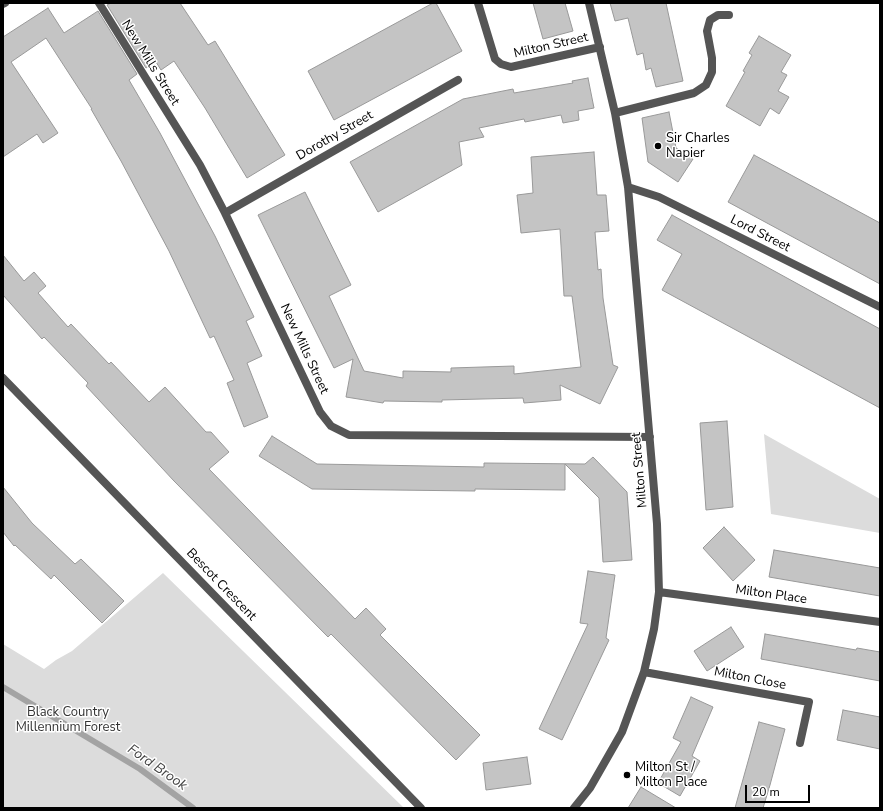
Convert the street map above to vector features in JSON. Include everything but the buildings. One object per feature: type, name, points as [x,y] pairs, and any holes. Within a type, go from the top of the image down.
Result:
[{"type":"street","name":"New Mills Street","points":[[99,3],[200,165],[225,213],[320,412],[332,426],[349,435],[650,437]]},
{"type":"street","name":"Milton Street","points":[[478,3],[495,59],[511,68],[600,47]]},
{"type":"street","name":"Milton Street","points":[[574,808],[590,788],[622,732],[644,672],[654,629],[659,592],[657,524],[628,187],[615,113],[589,3]]},
{"type":"street","points":[[615,113],[694,93],[706,85],[712,72],[707,31],[710,20],[718,15],[729,14]]},
{"type":"street","name":"Dorothy Street","points":[[225,213],[458,80]]},
{"type":"street","name":"Lord Street","points":[[628,187],[659,197],[880,307]]},
{"type":"street","name":"Bescot Crescent","points":[[3,378],[421,808]]},
{"type":"street","name":"Milton Place","points":[[659,592],[880,622]]},
{"type":"street","name":"Milton Close","points":[[644,672],[809,702],[800,743]]},
{"type":"green space","points":[[764,434],[880,499],[880,533],[771,514]]},
{"type":"green space","name":"Black Country Millennium Forest","points":[[163,573],[404,808],[3,808],[3,644],[44,669],[72,651]]},
{"type":"waterway","name":"Ford Brook","points":[[3,687],[140,769],[193,808]]},
{"type":"place","name":"Sir Charles Napier","points":[[658,146]]},
{"type":"place","name":"Milton St / Milton Place","points":[[627,775]]}]
